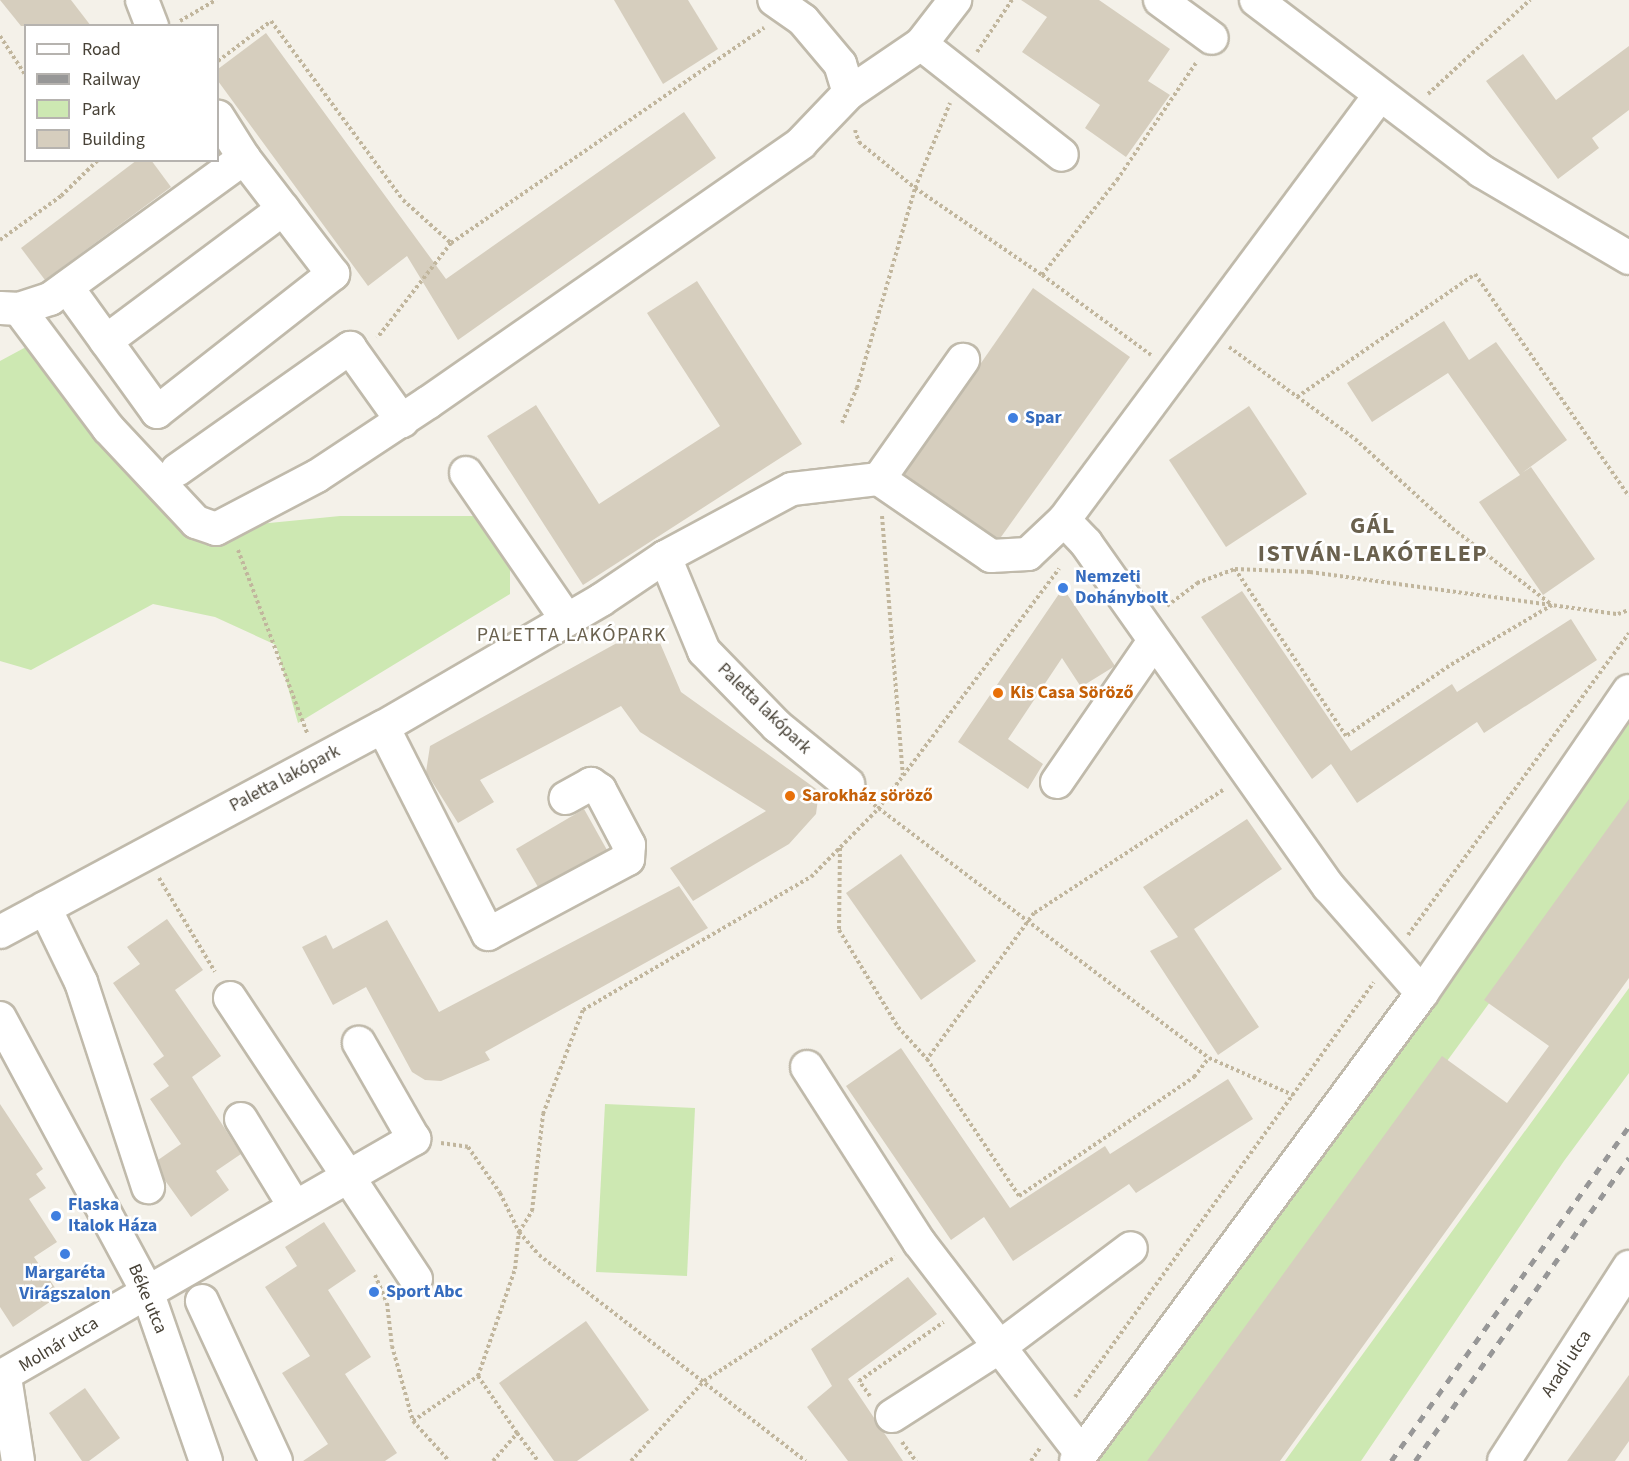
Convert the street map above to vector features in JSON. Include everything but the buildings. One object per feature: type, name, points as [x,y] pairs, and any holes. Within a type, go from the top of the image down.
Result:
[{"type":"street","points":[[142,0],[151,24]]},
{"type":"street","points":[[243,158],[67,287],[10,308],[108,428],[196,522],[216,529],[309,481],[402,421],[801,143],[846,95],[921,44],[955,0]]},
{"type":"street","points":[[1160,0],[1212,38]]},
{"type":"street","points":[[1256,0],[1379,96],[1481,171],[1629,258]]},
{"type":"street","points":[[781,5],[803,20],[840,64],[846,95]]},
{"type":"street","points":[[921,44],[1062,155]]},
{"type":"street","points":[[963,360],[879,479],[991,556],[1028,554],[1064,520],[1379,96]]},
{"type":"street","points":[[67,287],[157,412],[333,273],[243,158],[219,119]]},
{"type":"street","points":[[106,341],[283,209]]},
{"type":"street","points":[[177,470],[350,348],[402,421]]},
{"type":"street","points":[[466,473],[567,620]]},
{"type":"street","name":"Paletta lakópark","points":[[0,932],[383,727],[567,620],[664,557],[792,489],[879,479]]},
{"type":"street","points":[[1064,520],[1086,543],[1329,887],[1422,993]]},
{"type":"street","name":"Paletta lakópark","points":[[664,557],[704,651],[777,726],[848,784]]},
{"type":"street","points":[[1057,782],[1148,633]]},
{"type":"street","points":[[807,1067],[919,1242],[1057,1423],[1079,1457],[1422,993],[1629,691]]},
{"type":"street","points":[[383,727],[488,934],[628,859],[629,845],[600,790],[591,784],[566,798]]},
{"type":"street","points":[[45,908],[81,982],[148,1187]]},
{"type":"street","points":[[230,998],[416,1279]]},
{"type":"street","name":"Béke utca","points":[[0,1018],[147,1291],[206,1461]]},
{"type":"street","points":[[358,1042],[414,1139]]},
{"type":"street","points":[[241,1119],[295,1207]]},
{"type":"street","name":"Molnár utca","points":[[3,1377],[147,1291],[414,1139]]},
{"type":"street","points":[[892,1416],[998,1348],[1131,1248]]},
{"type":"street","name":"Aradi utca","points":[[1504,1461],[1629,1267]]},
{"type":"street","points":[[202,1301],[276,1461]]},
{"type":"street","points":[[3,1377],[18,1461]]},
{"type":"path","points":[[175,24],[216,0]]},
{"type":"path","points":[[842,423],[857,388],[915,188],[961,75],[1012,0]]},
{"type":"path","points":[[1405,115],[1530,0]]},
{"type":"path","points":[[358,358],[451,243],[781,5]]},
{"type":"path","points":[[219,60],[271,21],[403,200],[451,243]]},
{"type":"path","points":[[0,36],[24,73]]},
{"type":"path","points":[[1042,275],[1118,180],[1212,38]]},
{"type":"path","points":[[846,95],[859,142],[915,188],[1042,275],[1174,372]]},
{"type":"path","points":[[0,240],[61,196],[96,162]]},
{"type":"path","points":[[1297,397],[1475,274],[1629,496]]},
{"type":"path","points":[[1223,355],[1236,338]]},
{"type":"path","points":[[1229,347],[1355,439],[1452,528],[1552,605]]},
{"type":"path","points":[[879,479],[903,776]]},
{"type":"path","points":[[216,529],[241,553],[309,739],[309,767]]},
{"type":"path","points":[[413,1421],[478,1376],[515,1269],[519,1232],[531,1211],[543,1114],[583,1010],[811,876],[878,808],[1065,560],[1086,543]]},
{"type":"path","points":[[1235,568],[1346,735],[1449,666],[1552,605]]},
{"type":"path","points":[[1148,633],[1197,583],[1235,568],[1310,572],[1618,614],[1629,610]]},
{"type":"path","points":[[1031,1461],[1391,958],[1629,633]]},
{"type":"path","points":[[927,1059],[1028,921],[1249,773]]},
{"type":"path","points":[[848,784],[1209,1058],[1293,1095]]},
{"type":"path","points":[[840,847],[839,930],[898,1027],[927,1059],[1019,1196],[1194,1077],[1209,1058]]},
{"type":"path","points":[[145,855],[230,998]]},
{"type":"path","points":[[414,1139],[468,1147],[500,1193],[519,1232],[567,1278],[807,1461]]},
{"type":"path","points":[[631,1461],[704,1381],[919,1242]]},
{"type":"path","points":[[371,1267],[387,1303],[392,1346],[413,1421],[449,1461]]},
{"type":"path","points":[[478,1376],[538,1461]]},
{"type":"path","points":[[493,1461],[517,1433]]},
{"type":"green space","points":[[26,347],[157,488],[239,526],[340,516],[479,516],[510,562],[510,594],[298,723],[276,645],[215,617],[153,604],[31,670],[0,661],[0,361]]},
{"type":"green space","points":[[1629,683],[1629,811],[1156,1461],[1072,1461]]},
{"type":"green space","points":[[1629,988],[1629,1073],[1564,1161],[1361,1461],[1285,1461]]},
{"type":"green space","points":[[605,1104],[695,1108],[687,1276],[596,1272]]},
{"type":"railway","points":[[1391,1461],[1629,1126]]},
{"type":"railway","points":[[1415,1461],[1629,1158]]},
{"type":"place","name":"Spar","points":[[1013,418]]},
{"type":"place","name":"Nemzeti Dohánybolt","points":[[1063,588]]},
{"type":"place","name":"Kis Casa Söröző","points":[[998,693]]},
{"type":"place","name":"Sarokház söröző","points":[[790,796]]},
{"type":"place","name":"Flaska Italok Háza","points":[[56,1216]]},
{"type":"place","name":"Margaréta Virágszalon","points":[[65,1254]]},
{"type":"place","name":"Sport Abc","points":[[374,1292]]},
{"type":"district","name":"GÁL ISTVÁN-LAKÓTELEP","points":[[1373,540]]},
{"type":"district","name":"PALETTA LAKÓPARK","points":[[572,635]]}]
